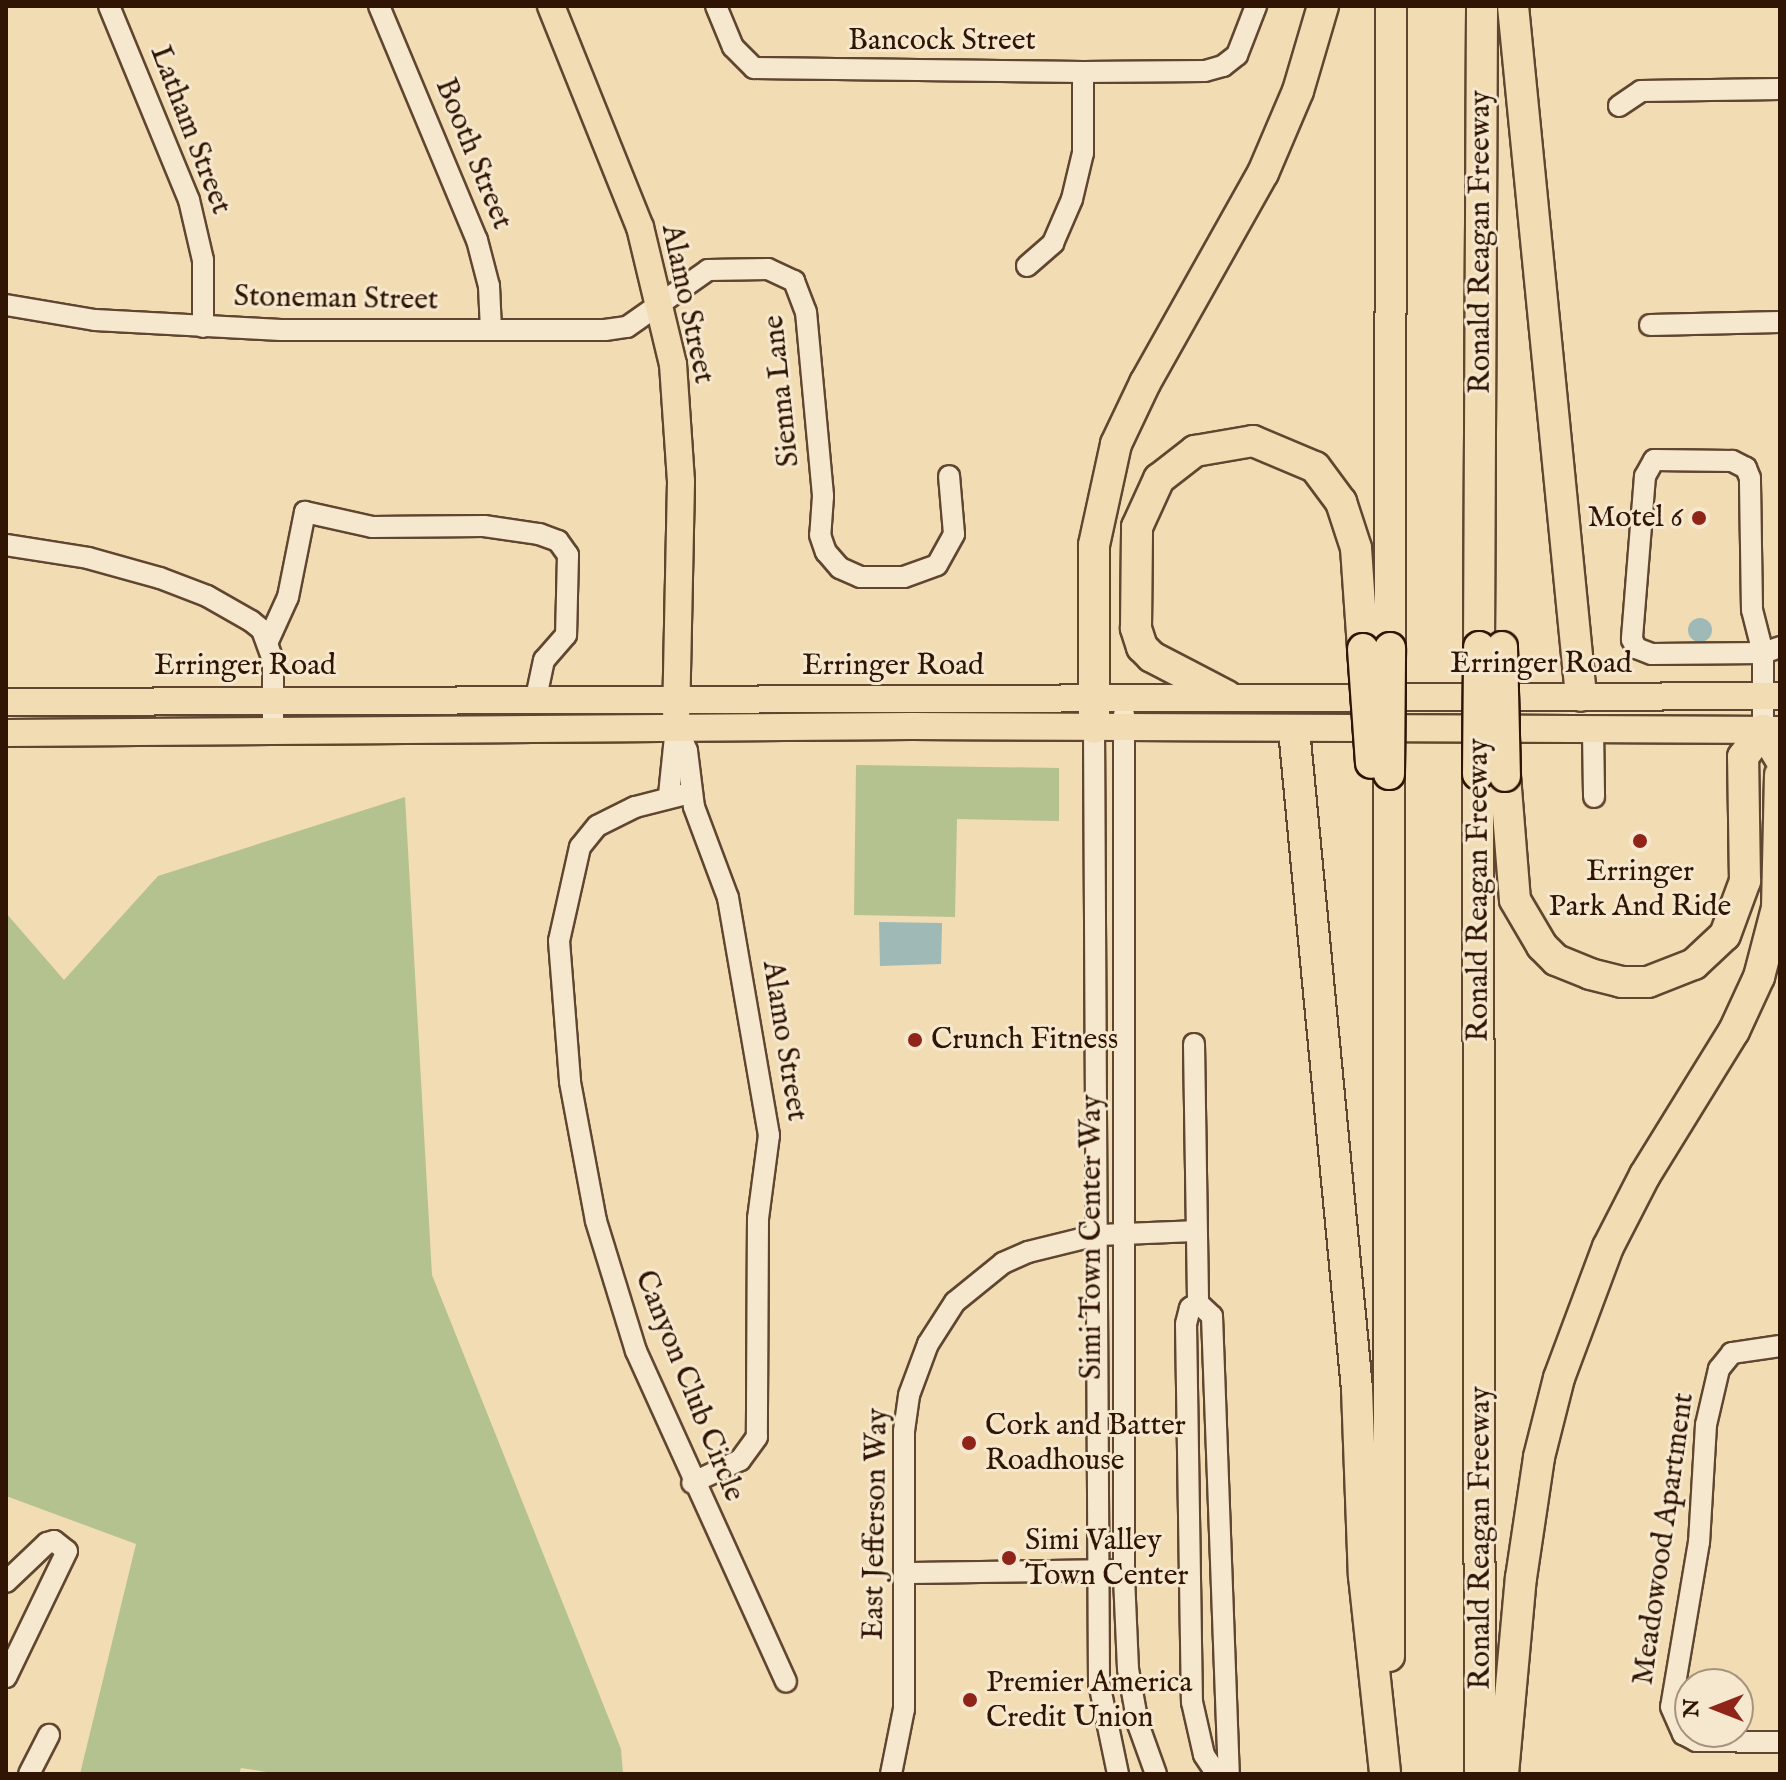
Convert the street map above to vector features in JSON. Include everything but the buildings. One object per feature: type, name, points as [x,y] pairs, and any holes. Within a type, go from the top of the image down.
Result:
[{"type":"highway","points":[[1109,728],[1094,696],[1094,545],[1116,444],[1145,383],[1263,173],[1298,91],[1323,6]]},
{"type":"highway","points":[[1387,1774],[1389,959],[1376,648],[1391,6]]},
{"type":"highway","name":"Ronald Reagan Freeway","points":[[1480,1774],[1492,775],[1490,647],[1481,461],[1482,6]]},
{"type":"highway","points":[[1513,6],[1581,696]]},
{"type":"highway","points":[[1227,696],[1152,657],[1142,647],[1136,628],[1137,527],[1159,479],[1195,451],[1253,441],[1276,447],[1315,467],[1341,502],[1356,548],[1376,648]]},
{"type":"highway","points":[[1294,730],[1357,1389],[1364,1576],[1387,1774]]},
{"type":"highway","points":[[1492,775],[1515,900],[1542,946],[1556,960],[1590,974],[1621,982],[1648,982],[1673,975],[1710,951],[1737,914],[1745,881],[1743,757],[1771,730],[1780,758]]},
{"type":"highway","points":[[1503,1774],[1521,1578],[1539,1457],[1559,1378],[1608,1247],[1645,1175],[1734,1031],[1759,977],[1777,908],[1780,775]]},
{"type":"main road","name":"Alamo Street","points":[[551,6],[640,227],[673,364],[681,482],[676,727]]},
{"type":"main road","name":"Erringer Road","points":[[6,702],[1124,695],[1771,696]]},
{"type":"main road","name":"Erringer Road","points":[[6,733],[676,727],[1771,730]]},
{"type":"street","name":"Latham Street","points":[[109,6],[192,211],[203,260],[203,327]]},
{"type":"street","name":"Booth Street","points":[[379,6],[477,240],[489,286],[491,330]]},
{"type":"street","name":"Bancock Street","points":[[716,6],[733,47],[754,68],[1083,72],[1205,71],[1237,55],[1256,6]]},
{"type":"street","points":[[1027,266],[1053,243],[1072,199],[1083,153],[1083,72]]},
{"type":"street","points":[[1619,106],[1641,91],[1780,89]]},
{"type":"street","name":"Sienna Lane","points":[[659,303],[708,270],[768,269],[794,281],[806,312],[823,496],[820,535],[840,568],[860,577],[904,577],[937,565],[954,534],[949,476]]},
{"type":"street","name":"Stoneman Street","points":[[6,305],[95,320],[203,327],[491,330],[627,327],[659,303]]},
{"type":"street","points":[[1650,325],[1780,322]]},
{"type":"street","points":[[1771,730],[1772,650],[1752,610],[1752,486],[1746,468],[1732,461],[1654,460],[1645,476],[1632,639],[1636,648],[1652,654],[1772,650]]},
{"type":"street","points":[[273,729],[268,641],[288,597],[305,512],[372,527],[484,526],[539,534],[558,541],[568,555],[566,635],[544,660],[536,698]]},
{"type":"street","points":[[6,545],[88,558],[172,583],[251,621],[268,641]]},
{"type":"street","name":"Simi Town Center Way","points":[[1118,1774],[1099,1683],[1096,1571],[1097,1235],[1109,728],[1124,695]]},
{"type":"street","name":"Alamo Street","points":[[676,727],[687,751],[680,794],[728,898],[769,1135],[758,1218],[757,1437],[740,1460],[692,1483]]},
{"type":"street","name":"Simi Town Center Way","points":[[1109,728],[1122,1233],[1124,1569],[1128,1669],[1138,1724],[1156,1774]]},
{"type":"street","points":[[1593,730],[1594,797]]},
{"type":"street","name":"Canyon Club Circle","points":[[680,794],[597,826],[580,847],[559,941],[570,1082],[596,1221],[636,1351],[692,1483],[786,1682]]},
{"type":"street","points":[[1194,1044],[1198,1303],[1212,1316],[1229,1774]]},
{"type":"street","name":"East Jefferson Way","points":[[891,1774],[904,1709],[904,1431],[909,1395],[928,1344],[955,1302],[1003,1263],[1097,1235],[1196,1231]]},
{"type":"street","points":[[1198,1303],[1190,1308],[1186,1324],[1192,1702],[1204,1755],[1217,1774]]},
{"type":"street","name":"Meadowood Apartment","points":[[1780,1346],[1732,1353],[1719,1369],[1706,1425],[1699,1542],[1671,1707],[1683,1734],[1696,1741],[1780,1742]]},
{"type":"street","points":[[6,1582],[47,1543],[54,1541],[67,1551],[6,1677]]},
{"type":"street","points":[[904,1573],[1124,1569]]},
{"type":"street","points":[[29,1774],[49,1735]]},
{"type":"green space","points":[[856,765],[1059,768],[1059,821],[957,819],[955,917],[854,915]]},
{"type":"green space","points":[[405,797],[432,1275],[621,1749],[623,1774],[279,1774],[241,1768],[239,1774],[80,1774],[136,1544],[6,1496],[6,913],[64,980],[158,876]]},
{"type":"water","points":[[1700,618],[1711,625],[1712,630],[1705,641],[1700,642],[1689,635],[1688,630],[1695,619]]},
{"type":"water","points":[[879,922],[942,923],[941,964],[880,966]]},
{"type":"place","name":"Motel 6","points":[[1699,518]]},
{"type":"place","name":"Erringer Park And Ride","points":[[1640,841]]},
{"type":"place","name":"Crunch Fitness","points":[[915,1040]]},
{"type":"place","name":"Cork and Batter Roadhouse","points":[[969,1443]]},
{"type":"place","name":"Simi Valley Town Center","points":[[1009,1558]]},
{"type":"place","name":"Premier America Credit Union","points":[[970,1700]]}]
